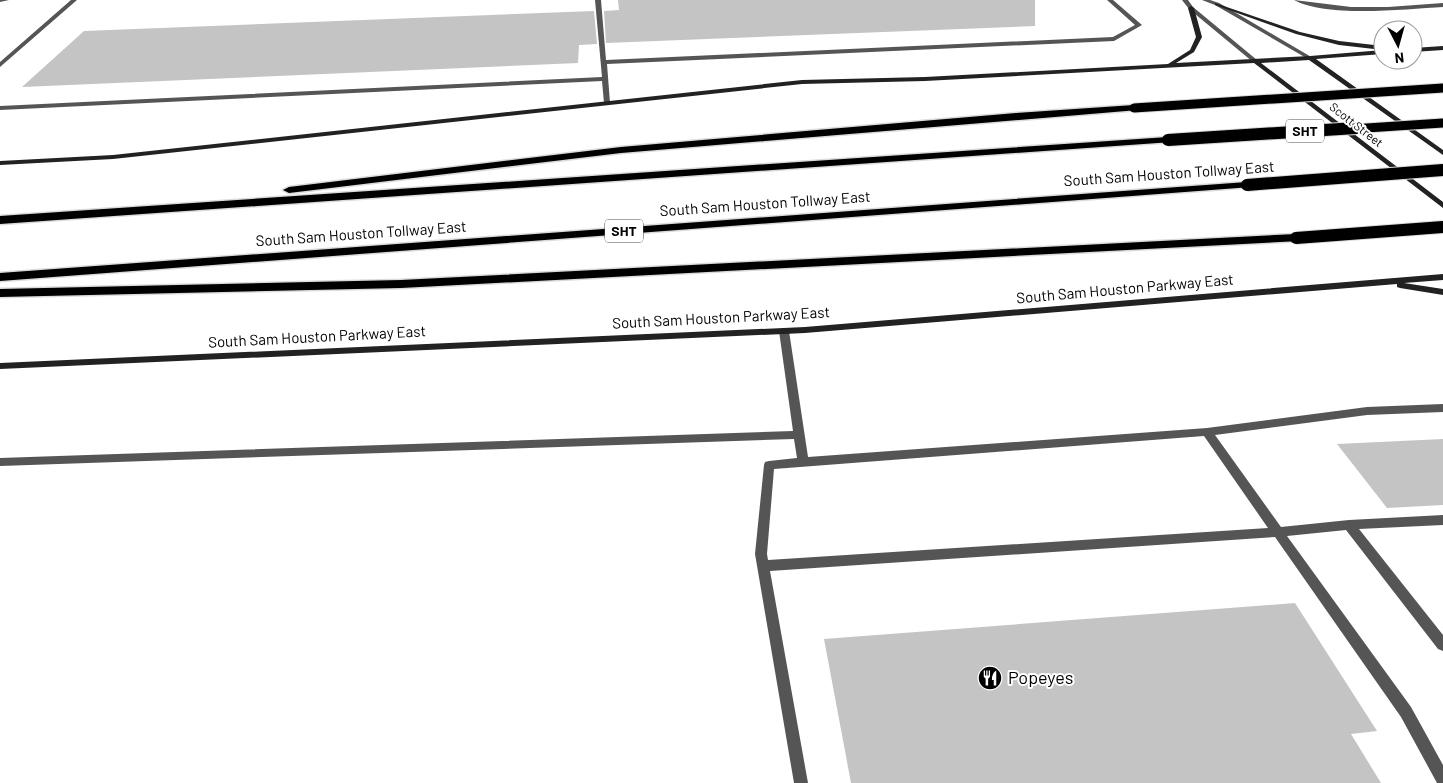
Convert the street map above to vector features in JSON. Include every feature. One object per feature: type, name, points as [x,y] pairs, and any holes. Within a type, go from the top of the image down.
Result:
[{"type":"highway","points":[[108,212],[621,150],[1016,116],[1443,88]]},
{"type":"highway","name":"SHT","points":[[0,220],[1443,122]]},
{"type":"highway","name":"South Sam Houston Tollway East","points":[[0,277],[1443,170]]},
{"type":"highway","points":[[0,293],[401,284],[1296,238],[1443,227]]},
{"type":"main road","points":[[1217,4],[1298,33],[1339,43],[1373,47]]},
{"type":"main road","points":[[1168,66],[1192,51],[1199,37],[1191,8]]},
{"type":"main road","points":[[1423,49],[1443,48]]},
{"type":"main road","points":[[0,163],[113,156],[802,82],[925,79],[1373,53]]},
{"type":"main road","name":"Scott Street","points":[[1310,58],[1443,153]]},
{"type":"main road","name":"Scott Street","points":[[1256,61],[1443,206]]},
{"type":"main road","name":"South Sam Houston Parkway East","points":[[0,366],[784,332],[1443,277]]},
{"type":"main road","points":[[1384,282],[1443,292]]},
{"type":"street","points":[[0,0],[6,0]]},
{"type":"street","points":[[0,65],[74,0]]},
{"type":"street","points":[[598,0],[607,103]]},
{"type":"street","points":[[604,62],[1114,39],[1139,25],[1110,0]]},
{"type":"street","points":[[1185,0],[1191,8],[1256,61]]},
{"type":"street","points":[[1205,0],[1217,4],[1310,58]]},
{"type":"street","points":[[1297,0],[1348,10],[1443,6]]},
{"type":"street","points":[[0,108],[605,79]]},
{"type":"street","points":[[784,332],[803,462]]},
{"type":"street","points":[[801,783],[761,554],[769,465],[1207,432],[1367,411],[1443,408]]},
{"type":"street","points":[[1207,432],[1276,532],[1406,712],[1443,779]]},
{"type":"street","points":[[0,462],[799,435]]},
{"type":"street","points":[[763,566],[1443,520]]},
{"type":"street","points":[[1349,525],[1443,645]]},
{"type":"building","points":[[618,0],[1035,0],[1035,26],[606,43],[604,11],[619,10]]},
{"type":"building","points":[[594,11],[597,44],[579,45],[578,63],[22,87],[84,31]]},
{"type":"building","points":[[1443,439],[1443,505],[1387,508],[1337,444]]},
{"type":"building","points":[[1295,603],[1377,731],[1351,734],[1381,783],[851,783],[824,639]]},
{"type":"place","name":"Popeyes","points":[[990,678]]}]
